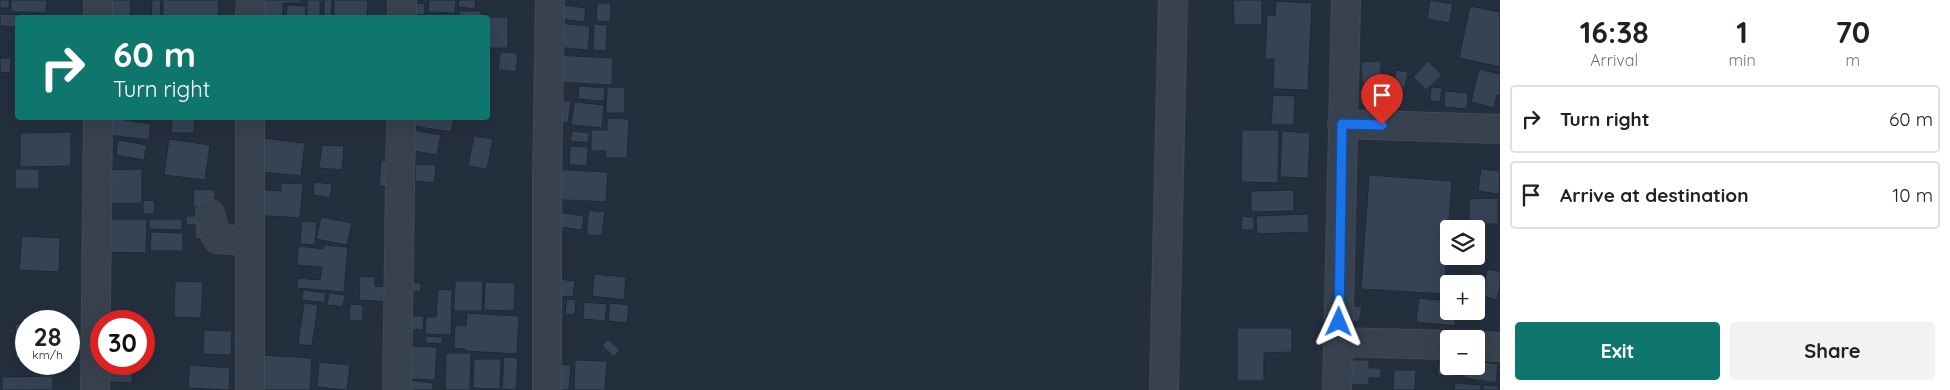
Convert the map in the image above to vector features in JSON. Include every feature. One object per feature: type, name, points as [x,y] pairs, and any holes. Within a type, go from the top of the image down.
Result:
[{"type":"street","points":[[98,0],[98,15]]},
{"type":"street","points":[[250,15],[251,0]]},
{"type":"street","points":[[402,0],[402,15]]},
{"type":"street","points":[[547,390],[547,181],[550,0]]},
{"type":"street","points":[[1164,390],[1173,0]]},
{"type":"street","points":[[1337,390],[1346,0]]},
{"type":"street","points":[[95,390],[98,120]]},
{"type":"street","points":[[250,120],[248,241],[250,390]]},
{"type":"street","points":[[397,390],[401,120]]},
{"type":"street","points":[[1342,124],[1500,129]]},
{"type":"street","points":[[210,214],[218,239],[248,241]]},
{"type":"street","points":[[1339,342],[1440,345]]},
{"type":"street","points":[[1485,346],[1500,347]]},
{"type":"building","points":[[0,0],[9,0],[9,8],[0,8]]},
{"type":"building","points":[[11,0],[47,0],[46,13],[11,12]]},
{"type":"building","points":[[100,0],[131,0],[130,15],[99,15]]},
{"type":"building","points":[[152,0],[161,0],[160,15],[151,15]]},
{"type":"building","points":[[163,0],[219,0],[218,15],[163,15]]},
{"type":"building","points":[[254,0],[302,0],[301,3],[283,3],[283,15],[253,15]]},
{"type":"building","points":[[307,0],[320,0],[320,15],[307,15]]},
{"type":"building","points":[[324,0],[332,0],[331,15],[324,15]]},
{"type":"building","points":[[334,0],[368,0],[367,15],[334,15]]},
{"type":"building","points":[[429,0],[456,0],[455,13],[428,12]]},
{"type":"building","points":[[459,0],[476,0],[475,9],[458,7]]},
{"type":"building","points":[[1233,0],[1262,0],[1262,25],[1234,25]]},
{"type":"building","points":[[1430,0],[1453,4],[1449,23],[1427,19]]},
{"type":"building","points":[[1276,1],[1312,3],[1308,90],[1273,89],[1274,59],[1265,59],[1267,15],[1275,16]]},
{"type":"building","points":[[406,2],[425,4],[424,15],[405,13]]},
{"type":"building","points":[[597,3],[611,3],[610,22],[596,21]]},
{"type":"building","points":[[555,4],[586,8],[584,22],[554,18]]},
{"type":"building","points":[[287,5],[306,6],[305,15],[286,15]]},
{"type":"building","points":[[1470,6],[1500,12],[1500,67],[1459,58]]},
{"type":"building","points":[[459,11],[481,11],[481,15],[459,15]]},
{"type":"building","points":[[0,14],[34,15],[15,15],[15,27],[0,26]]},
{"type":"building","points":[[490,17],[508,17],[508,48],[490,48]]},
{"type":"building","points":[[558,23],[590,26],[588,50],[555,47]]},
{"type":"building","points":[[594,24],[607,25],[606,51],[593,50]]},
{"type":"building","points":[[500,52],[518,53],[516,72],[498,70]]},
{"type":"building","points":[[554,55],[613,58],[612,85],[553,82]]},
{"type":"building","points":[[0,58],[11,58],[10,73],[0,72]]},
{"type":"building","points":[[1381,61],[1381,82],[1362,83],[1361,62]]},
{"type":"building","points":[[1428,61],[1442,75],[1426,90],[1413,77]]},
{"type":"building","points":[[1479,69],[1500,74],[1500,96],[1497,95],[1494,108],[1471,102]]},
{"type":"building","points":[[1396,70],[1408,72],[1405,88],[1393,86]]},
{"type":"building","points":[[579,86],[605,88],[604,101],[578,99]]},
{"type":"building","points":[[607,87],[625,87],[625,113],[606,113]]},
{"type":"building","points":[[1431,87],[1442,88],[1440,102],[1430,101]]},
{"type":"building","points":[[1445,91],[1468,93],[1467,109],[1444,107]]},
{"type":"building","points":[[1273,95],[1295,96],[1294,125],[1271,125]]},
{"type":"building","points":[[556,100],[571,101],[568,123],[554,122]]},
{"type":"building","points":[[574,102],[604,105],[602,128],[571,125]]},
{"type":"building","points":[[607,118],[629,119],[627,158],[605,158],[606,151],[591,151],[591,130],[607,130]]},
{"type":"building","points":[[112,120],[151,124],[149,140],[109,135]]},
{"type":"building","points":[[172,120],[195,120],[194,133],[171,133]]},
{"type":"building","points":[[409,120],[454,120],[451,132],[408,125]]},
{"type":"building","points":[[413,130],[441,135],[437,155],[409,150]]},
{"type":"building","points":[[1242,130],[1279,130],[1278,183],[1241,182]]},
{"type":"building","points":[[572,131],[590,133],[588,143],[570,141]]},
{"type":"building","points":[[1282,131],[1310,133],[1308,178],[1280,177]]},
{"type":"building","points":[[71,132],[71,166],[20,167],[20,133]]},
{"type":"building","points":[[474,136],[493,139],[487,169],[468,166]]},
{"type":"building","points":[[254,137],[305,143],[301,176],[250,171]]},
{"type":"building","points":[[169,139],[210,145],[205,180],[164,175]]},
{"type":"building","points":[[118,140],[147,145],[144,160],[116,155]]},
{"type":"building","points":[[322,145],[344,146],[342,170],[319,168]]},
{"type":"building","points":[[570,146],[588,147],[587,166],[569,165]]},
{"type":"building","points":[[381,160],[398,162],[396,188],[379,186]]},
{"type":"building","points":[[416,164],[436,165],[434,183],[415,181]]},
{"type":"building","points":[[15,169],[39,169],[39,189],[15,189]]},
{"type":"building","points":[[142,169],[142,203],[101,204],[101,170]]},
{"type":"building","points":[[550,169],[608,172],[606,202],[548,199]]},
{"type":"building","points":[[1481,169],[1500,171],[1499,194],[1478,191]]},
{"type":"building","points":[[1369,175],[1452,181],[1449,220],[1440,220],[1440,265],[1446,265],[1445,275],[1440,275],[1440,294],[1361,289]]},
{"type":"building","points":[[314,182],[332,184],[330,198],[313,195]]},
{"type":"building","points":[[281,183],[303,184],[300,218],[251,215],[254,189],[281,191]]},
{"type":"building","points":[[194,189],[215,190],[215,207],[193,207]]},
{"type":"building","points":[[1294,190],[1294,211],[1251,212],[1251,191]]},
{"type":"building","points":[[1498,198],[1498,224],[1485,224],[1485,220],[1469,220],[1469,199]]},
{"type":"building","points":[[143,200],[155,201],[154,214],[143,214]]},
{"type":"building","points":[[589,210],[605,212],[602,236],[586,235]]},
{"type":"building","points":[[557,212],[584,216],[582,230],[554,226]]},
{"type":"building","points":[[1308,214],[1309,232],[1257,234],[1256,216]]},
{"type":"building","points":[[186,216],[208,216],[208,239],[195,239],[195,225],[186,225]]},
{"type":"building","points":[[1242,216],[1254,217],[1254,230],[1241,230]]},
{"type":"building","points":[[321,217],[352,223],[347,245],[316,239]]},
{"type":"building","points":[[100,219],[147,219],[146,253],[99,252]]},
{"type":"building","points":[[149,219],[182,219],[182,230],[149,229]]},
{"type":"building","points":[[302,221],[317,222],[315,245],[300,244]]},
{"type":"building","points":[[151,232],[183,233],[183,251],[150,251]]},
{"type":"building","points":[[22,236],[60,238],[59,272],[19,270]]},
{"type":"building","points":[[324,245],[348,247],[344,292],[297,288],[298,278],[320,280],[322,267],[297,265],[298,246],[323,249]]},
{"type":"building","points":[[1487,269],[1500,271],[1500,286],[1497,300],[1485,297]]},
{"type":"building","points":[[594,274],[626,277],[624,300],[592,296]]},
{"type":"building","points":[[360,276],[375,277],[375,286],[393,287],[392,302],[359,300]]},
{"type":"building","points":[[559,279],[575,281],[573,297],[558,296]]},
{"type":"building","points":[[175,281],[203,282],[201,318],[174,317]]},
{"type":"building","points":[[455,281],[483,281],[482,311],[454,311]]},
{"type":"building","points":[[409,282],[421,283],[421,292],[408,291]]},
{"type":"building","points":[[485,282],[515,283],[514,311],[484,310]]},
{"type":"building","points":[[438,289],[452,290],[451,335],[425,334],[426,317],[436,317]]},
{"type":"building","points":[[303,290],[326,293],[325,303],[302,300]]},
{"type":"building","points":[[329,293],[345,295],[343,307],[327,305]]},
{"type":"building","points":[[1419,298],[1440,300],[1440,320],[1456,320],[1455,326],[1416,322]]},
{"type":"building","points":[[567,299],[576,300],[575,315],[565,314]]},
{"type":"building","points":[[584,302],[607,304],[605,321],[583,319]]},
{"type":"building","points":[[304,303],[318,305],[312,346],[298,344]]},
{"type":"building","points":[[610,303],[629,305],[627,323],[608,321]]},
{"type":"building","points":[[350,304],[363,305],[363,321],[349,320]]},
{"type":"building","points":[[1345,304],[1362,307],[1359,322],[1343,319]]},
{"type":"building","points":[[467,313],[519,316],[517,354],[465,351],[465,349],[454,348],[455,325],[466,326]]},
{"type":"building","points":[[406,316],[424,316],[423,330],[405,329]]},
{"type":"building","points":[[1237,328],[1292,328],[1292,352],[1264,353],[1264,381],[1237,381]]},
{"type":"building","points":[[204,330],[232,331],[231,355],[203,354]]},
{"type":"building","points":[[426,336],[442,337],[442,344],[426,343]]},
{"type":"building","points":[[608,339],[620,350],[614,357],[602,346]]},
{"type":"building","points":[[412,346],[437,347],[435,380],[410,379]]},
{"type":"building","points":[[446,353],[471,353],[470,390],[445,390]]},
{"type":"building","points":[[260,355],[312,358],[310,390],[258,390]]},
{"type":"building","points":[[504,357],[518,358],[516,390],[502,389]]},
{"type":"building","points":[[474,359],[501,359],[500,389],[473,388]]},
{"type":"building","points":[[575,360],[607,361],[605,390],[574,390]]},
{"type":"building","points":[[1345,360],[1369,360],[1369,368],[1381,368],[1381,378],[1369,378],[1369,385],[1346,384]]},
{"type":"building","points":[[1440,360],[1440,375],[1451,375],[1451,377],[1437,375]]},
{"type":"building","points":[[319,362],[350,365],[347,390],[317,387]]},
{"type":"building","points":[[1485,362],[1498,364],[1496,383],[1464,378],[1464,375],[1485,375]]},
{"type":"building","points":[[550,364],[571,365],[569,390],[548,390]]},
{"type":"building","points":[[190,365],[230,368],[229,390],[188,388]]},
{"type":"building","points":[[1394,370],[1416,370],[1415,390],[1393,390]]},
{"type":"building","points":[[109,375],[132,375],[132,383],[109,382]]},
{"type":"building","points":[[53,376],[53,390],[2,390],[2,377]]},
{"type":"building","points":[[409,380],[433,383],[433,390],[409,390]]},
{"type":"building","points":[[1455,383],[1481,385],[1481,390],[1454,390]]},
{"type":"building","points":[[1483,385],[1498,386],[1498,390],[1483,390]]},
{"type":"route","points":[[1339,322],[1342,124],[1382,125]]}]
